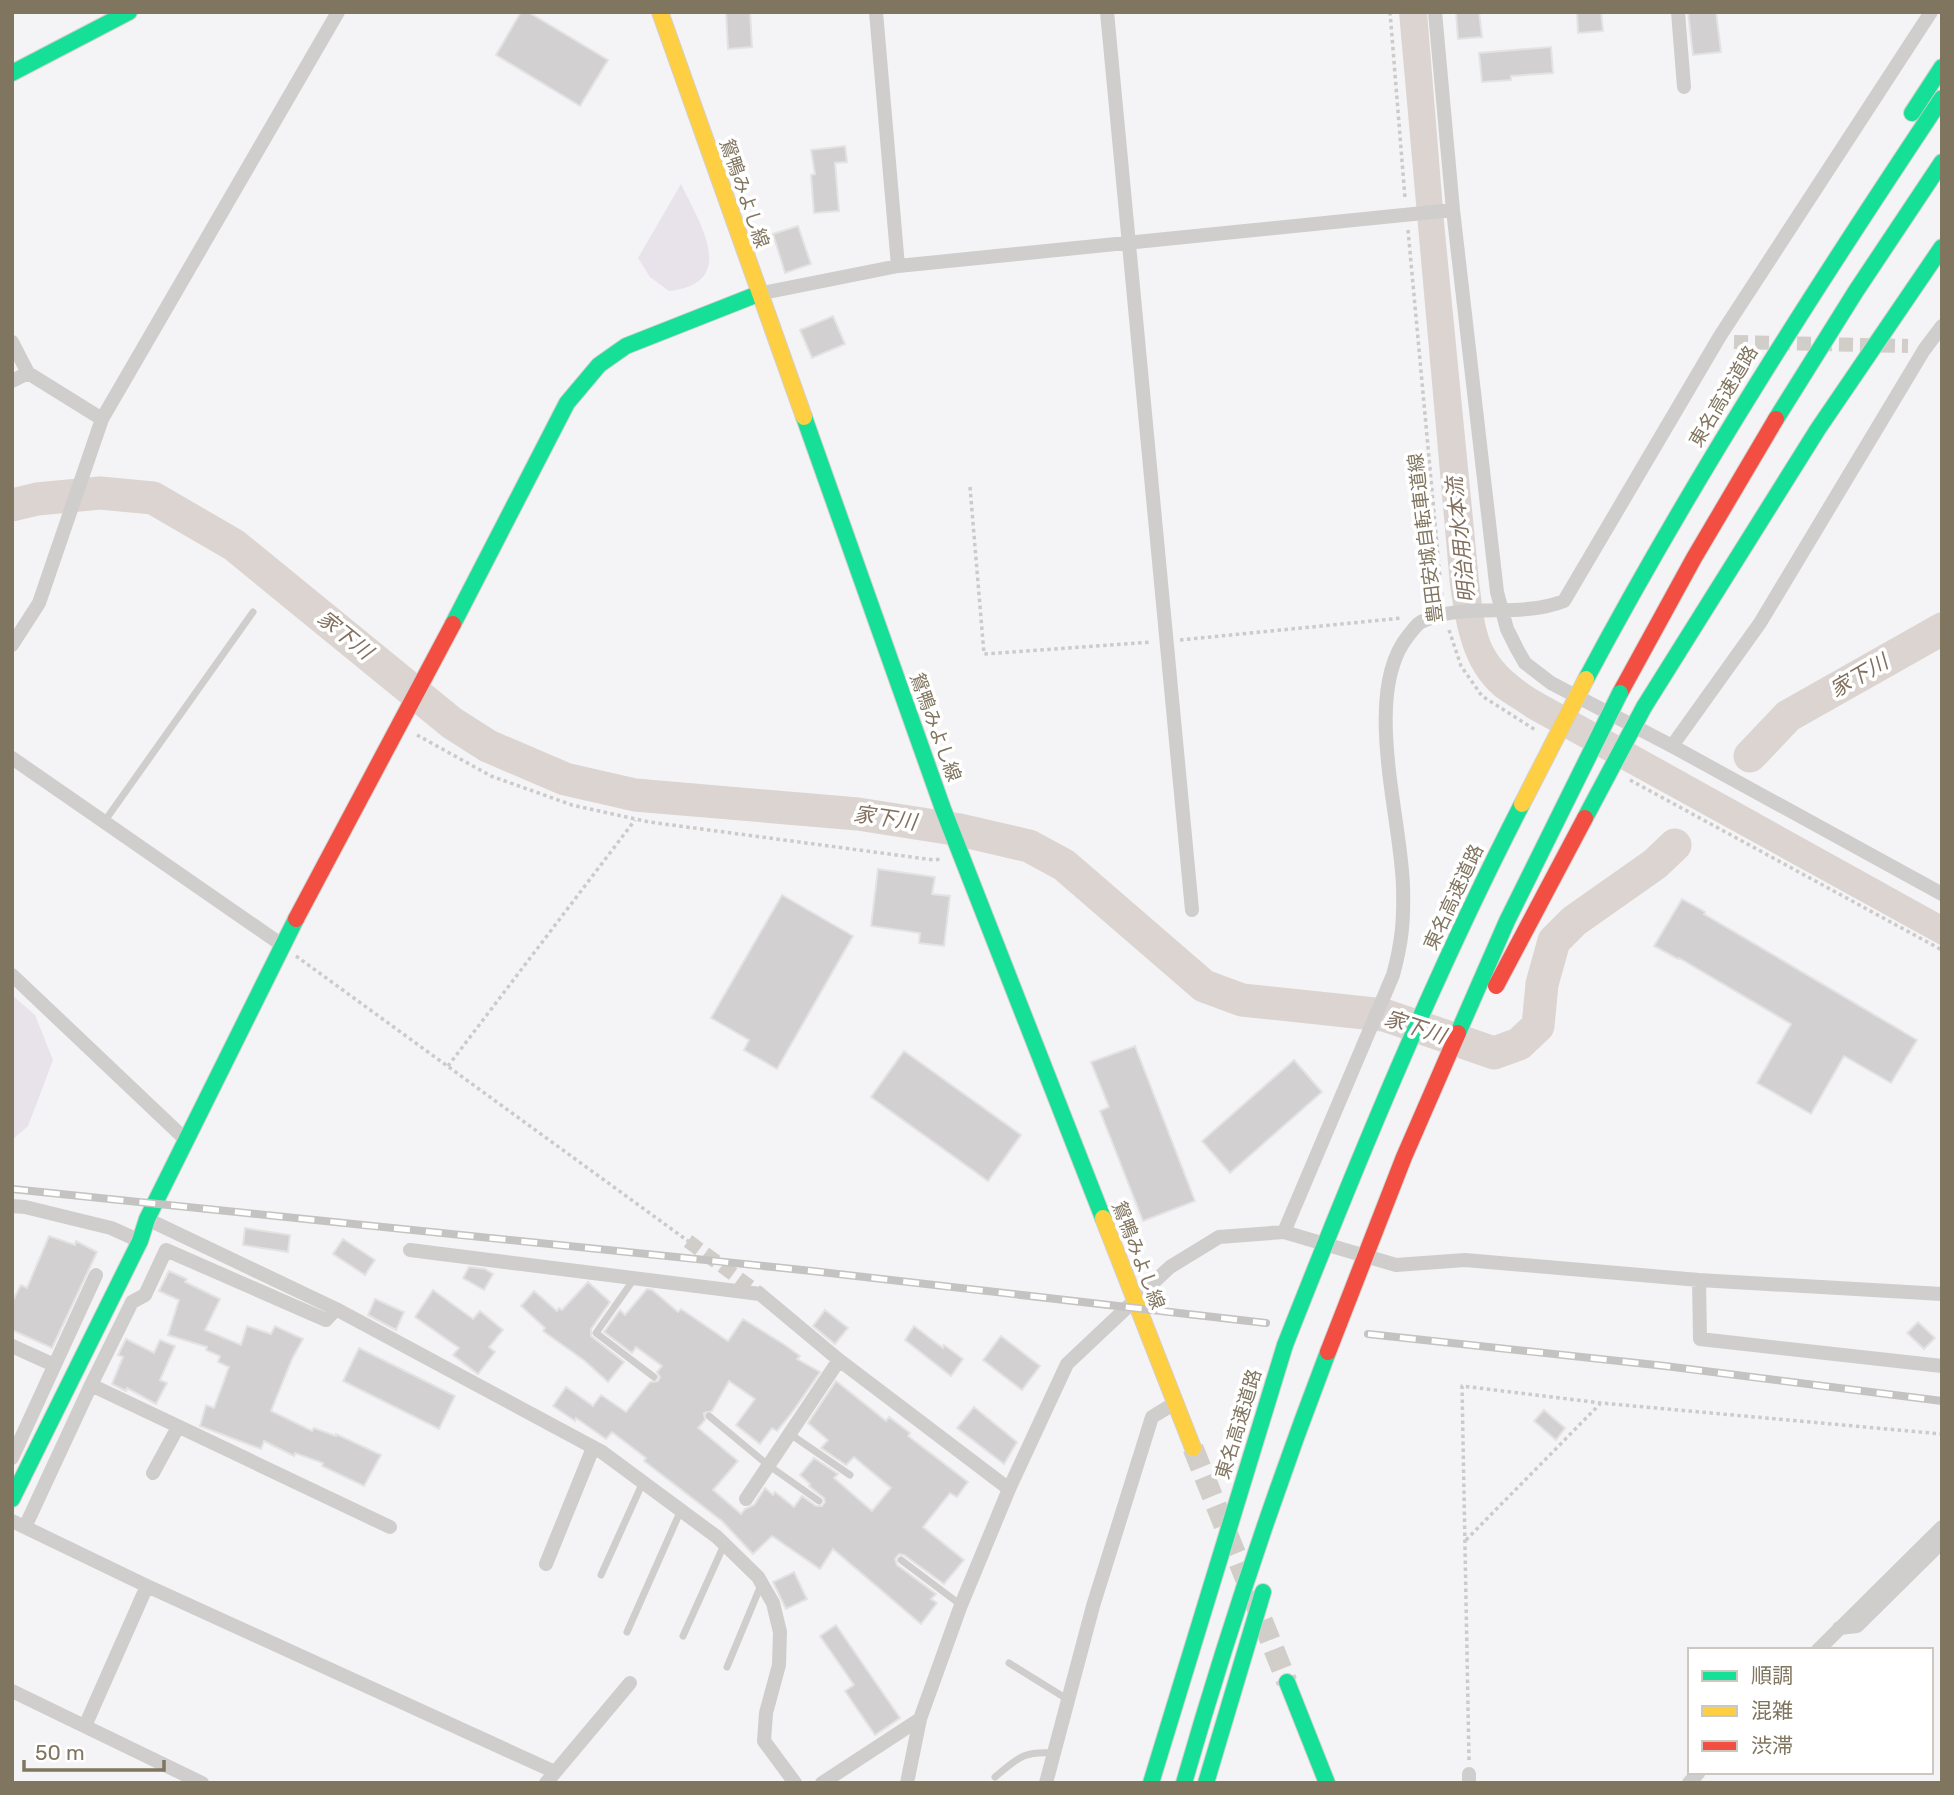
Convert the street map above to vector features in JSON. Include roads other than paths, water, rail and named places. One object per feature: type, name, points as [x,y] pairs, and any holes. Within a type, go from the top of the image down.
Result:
[{"type":"main road","points":[[12,73],[129,12]]},
{"type":"main road","name":"鴛鴨みよし線","points":[[660,12],[943,809],[1193,1448]]},
{"type":"main road","points":[[1715,450],[1773,333],[1942,67]]},
{"type":"main road","name":"東名高速道路","points":[[1151,1783],[1285,1345],[1366,1142],[1473,899],[1634,587],[1785,334],[1942,98]]},
{"type":"main road","points":[[1184,1783],[1288,1457],[1404,1157],[1507,921],[1620,693],[1666,607],[1776,422],[1942,162]]},
{"type":"main road","points":[[1404,1157],[1644,707],[1818,429],[1942,247]]},
{"type":"main road","points":[[12,1499],[282,945],[429,671],[567,403],[599,365],[626,346],[758,294]]},
{"type":"main road","points":[[1281,1529],[1288,1457]]},
{"type":"main road","points":[[1206,1783],[1265,1582]]},
{"type":"main road","points":[[1287,1682],[1327,1783]]},
{"type":"main road","points":[[1133,1783],[1162,1745]]},
{"type":"street","points":[[12,645],[39,603],[102,419],[338,12]]},
{"type":"street","points":[[876,12],[898,266]]},
{"type":"street","points":[[1107,12],[1192,910]]},
{"type":"street","points":[[1435,12],[1495,610],[1525,663],[1551,683],[1942,894]]},
{"type":"street","points":[[1678,12],[1684,87]]},
{"type":"street","points":[[1284,1232],[1394,975],[1403,936],[1403,883],[1385,725],[1391,673],[1400,646],[1420,622],[1444,614],[1535,610],[1564,601],[1931,12]]},
{"type":"street","points":[[758,294],[898,266],[1453,210]]},
{"type":"street","points":[[1672,746],[1760,623],[1924,350],[1942,326]]},
{"type":"street","points":[[12,342],[28,373],[102,419]]},
{"type":"street","points":[[1908,346],[1924,350]]},
{"type":"street","points":[[12,381],[28,373]]},
{"type":"street","points":[[12,758],[282,945]]},
{"type":"street","points":[[12,975],[186,1140]]},
{"type":"street","points":[[12,1206],[111,1228],[140,1241]]},
{"type":"street","points":[[147,1219],[335,1309],[593,1448],[681,1509],[724,1544],[762,1584],[773,1603],[780,1632],[779,1665],[766,1713],[764,1741],[795,1783]]},
{"type":"street","points":[[907,1783],[920,1719],[961,1605],[1009,1489],[1067,1364],[1170,1267],[1219,1237],[1284,1232],[1396,1265],[1465,1260],[1699,1280],[1942,1294]]},
{"type":"street","points":[[335,1309],[327,1320],[166,1250],[145,1295],[132,1302],[19,1524],[550,1777],[629,1683]]},
{"type":"street","points":[[410,1250],[761,1294],[839,1360],[1009,1489]]},
{"type":"street","points":[[12,1458],[96,1275]]},
{"type":"street","points":[[1699,1280],[1700,1339],[1942,1366]]},
{"type":"street","points":[[12,1346],[54,1365]]},
{"type":"street","points":[[746,1499],[839,1360]]},
{"type":"street","points":[[91,1385],[390,1527]]},
{"type":"street","points":[[1046,1783],[1093,1606],[1152,1417],[1175,1403]]},
{"type":"street","points":[[153,1473],[178,1427]]},
{"type":"street","points":[[546,1564],[593,1448]]},
{"type":"street","points":[[1820,1648],[1942,1527]]},
{"type":"street","points":[[1839,1628],[1857,1626],[1942,1542]]},
{"type":"street","points":[[85,1726],[147,1586]]},
{"type":"street","points":[[12,1691],[202,1783]]},
{"type":"street","points":[[822,1783],[920,1719]]},
{"type":"street","points":[[165,1783],[171,1768]]},
{"type":"lane","points":[[104,822],[253,612]]},
{"type":"lane","points":[[634,1279],[596,1333],[654,1377]]},
{"type":"lane","points":[[709,1416],[768,1465],[819,1501]]},
{"type":"lane","points":[[790,1433],[850,1475]]},
{"type":"lane","points":[[601,1575],[643,1482]]},
{"type":"lane","points":[[627,1632],[681,1509]]},
{"type":"lane","points":[[683,1636],[724,1544]]},
{"type":"lane","points":[[901,1560],[961,1605]]},
{"type":"lane","points":[[727,1667],[762,1584]]},
{"type":"lane","points":[[1009,1663],[1068,1700]]},
{"type":"lane","points":[[995,1777],[1020,1757],[1032,1752],[1054,1753]]},
{"type":"water","name":"明治用水本流","points":[[1399,12],[1427,12],[1444,222],[1479,581],[1487,632],[1492,644],[1508,667],[1537,690],[1942,915],[1942,946],[1528,718],[1495,696],[1475,672],[1462,645],[1450,585]]},
{"type":"waterway","name":"家下川","points":[[12,505],[37,499],[100,493],[153,498],[234,545],[452,723],[488,746],[565,779],[635,795],[858,814],[960,830],[1029,846],[1064,865],[1204,986],[1242,1000],[1384,1015],[1494,1053],[1519,1044],[1538,1026],[1542,984],[1554,941],[1574,921],[1655,864],[1675,845]]},
{"type":"waterway","name":"家下川","points":[[1750,756],[1788,716],[1942,629]]},
{"type":"tunnel","points":[[1734,342],[1908,346]]},
{"type":"tunnel","points":[[688,1241],[760,1294]]},
{"type":"tunnel","points":[[1193,1448],[1287,1682]]},
{"type":"railway","points":[[12,1189],[812,1271],[1266,1323]]},
{"type":"railway","points":[[1368,1334],[1665,1366],[1942,1401]]}]
